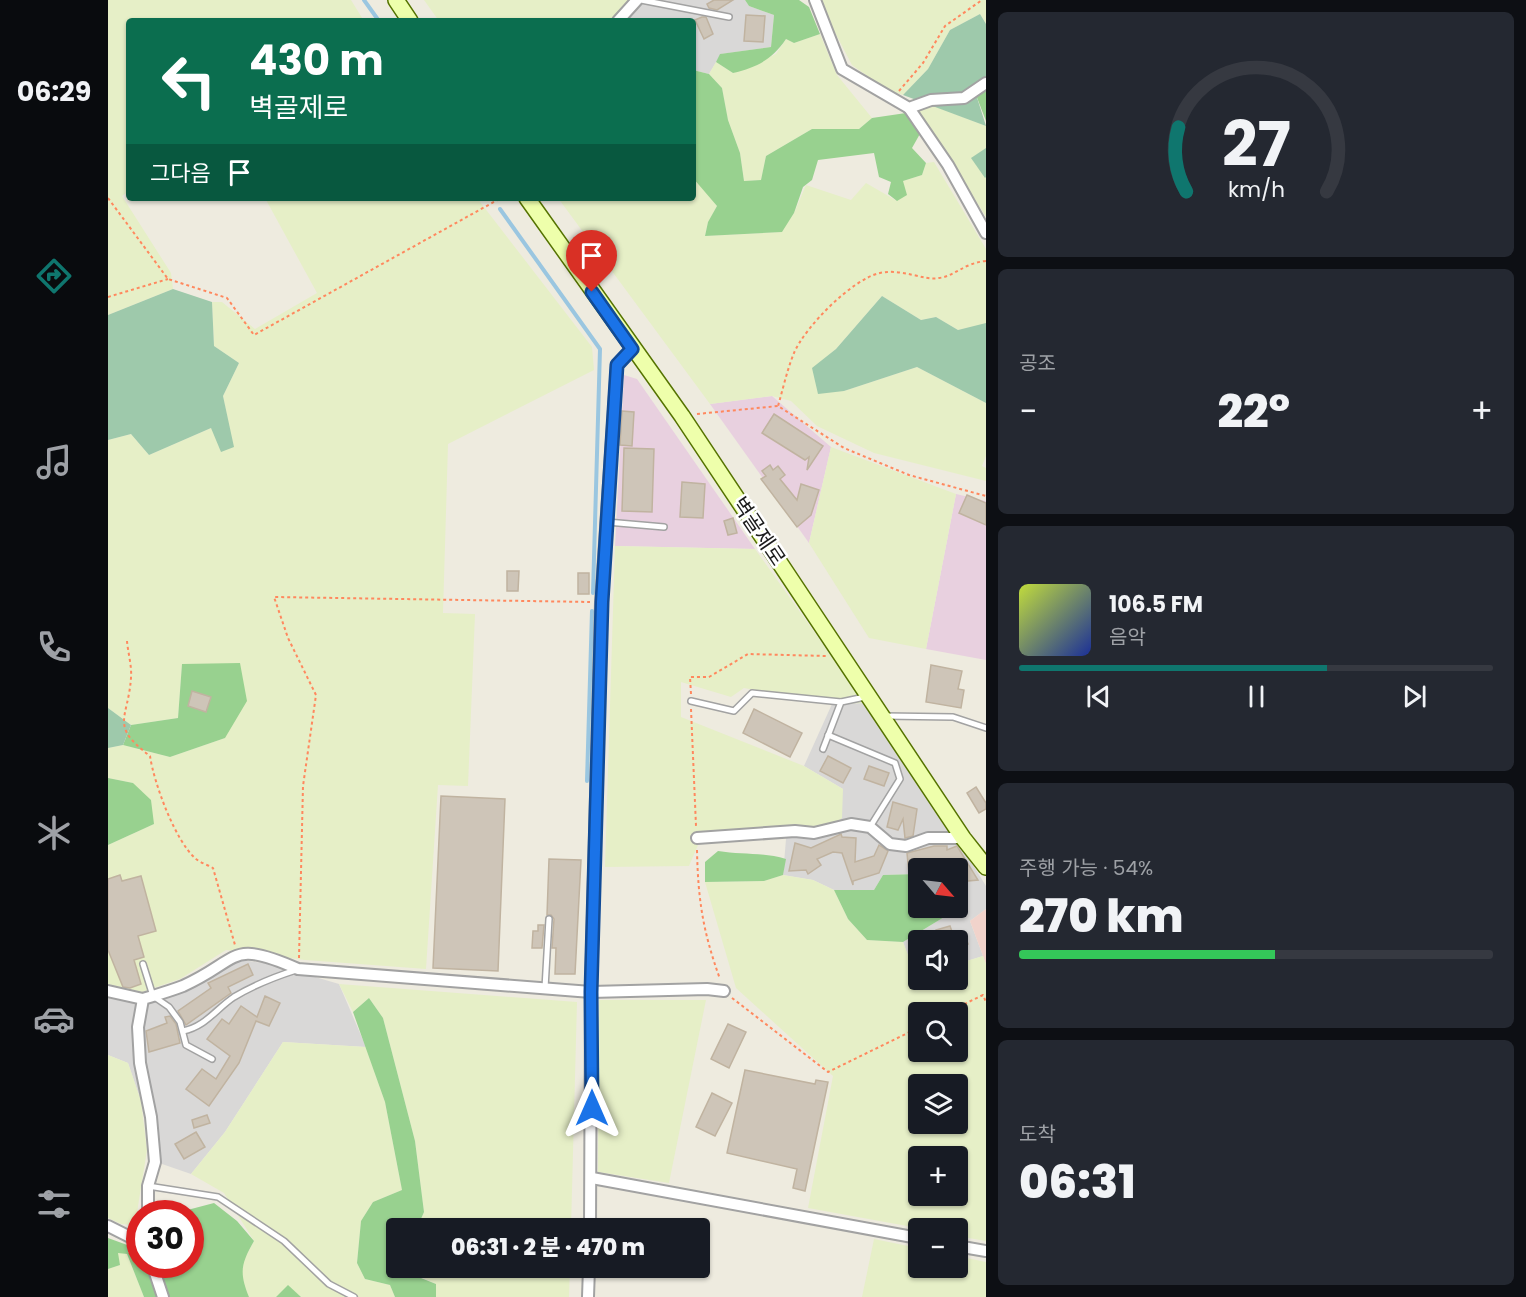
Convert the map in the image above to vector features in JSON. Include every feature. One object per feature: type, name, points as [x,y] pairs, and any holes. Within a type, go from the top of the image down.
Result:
[{"type":"street","points":[[396,0],[408,18]]},
{"type":"street","points":[[621,18],[639,0]]},
{"type":"street","points":[[815,0],[842,69],[909,108],[948,165],[986,233]]},
{"type":"street","points":[[909,108],[931,100],[964,98],[986,83]]},
{"type":"street","name":"벽골제로","points":[[529,201],[681,416],[844,656],[963,838],[986,867]]},
{"type":"street","points":[[590,1218],[591,992],[602,602],[617,365],[632,349]]},
{"type":"street","points":[[697,838],[795,831],[814,833],[851,824],[870,826],[890,844],[906,846],[928,838],[963,838]]},
{"type":"street","points":[[108,991],[148,998],[184,985],[237,953],[256,953],[298,969],[591,992],[706,989],[724,991]]},
{"type":"street","points":[[148,998],[138,1027],[155,1162],[148,1186],[148,1200]]},
{"type":"street","points":[[592,1178],[908,1236]]},
{"type":"street","points":[[108,1226],[126,1235]]},
{"type":"street","points":[[968,1248],[986,1251]]},
{"type":"street","points":[[157,1278],[163,1297]]},
{"type":"street","points":[[588,1297],[589,1278]]},
{"type":"lane","points":[[639,0],[729,17]]},
{"type":"lane","points":[[607,522],[664,527]]},
{"type":"lane","points":[[691,700],[734,711],[752,693],[841,702],[870,696]]},
{"type":"lane","points":[[823,749],[841,702]]},
{"type":"lane","points":[[883,716],[953,717],[986,728]]},
{"type":"lane","points":[[828,735],[895,763],[900,779],[870,826]]},
{"type":"lane","points":[[545,988],[549,918]]},
{"type":"lane","points":[[143,964],[148,998],[169,1007],[183,1030],[186,1044],[212,1059]]},
{"type":"lane","points":[[183,1030],[196,1029],[232,999],[261,982],[298,969]]},
{"type":"lane","points":[[148,1186],[218,1197],[284,1241],[328,1284],[354,1297]]},
{"type":"path","points":[[892,99],[923,63],[945,26],[982,0]]},
{"type":"path","points":[[108,198],[168,279]]},
{"type":"path","points":[[108,297],[168,279],[227,298],[254,335],[496,201]]},
{"type":"path","points":[[778,406],[795,351],[824,312],[861,279],[881,273],[904,271],[939,278],[970,262],[986,261]]},
{"type":"path","points":[[681,416],[778,406],[844,448],[909,475],[986,496]]},
{"type":"path","points":[[298,969],[303,786],[316,695],[288,638],[274,597],[602,602]]},
{"type":"path","points":[[126,641],[132,676],[123,720],[129,740],[150,756],[152,772],[178,832],[196,859],[213,868],[237,953]]},
{"type":"path","points":[[844,656],[748,654],[709,677],[690,677],[698,898],[709,949],[724,991],[828,1072],[908,1033]]},
{"type":"path","points":[[968,1002],[983,995],[986,1002]]},
{"type":"shaded area","points":[[644,0],[745,0],[749,6],[774,15],[771,47],[721,54],[709,74],[696,71],[696,18],[628,18]]},
{"type":"shaded area","points":[[624,375],[637,379],[755,549],[615,546]]},
{"type":"shaded area","points":[[772,396],[831,447],[809,543],[710,404]]},
{"type":"shaded area","points":[[956,494],[986,501],[986,660],[926,649]]},
{"type":"shaded area","points":[[865,703],[943,817],[986,886],[986,909],[970,921],[983,956],[968,961],[968,930],[923,930],[943,918],[968,918],[968,858],[908,858],[908,874],[883,875],[874,890],[834,890],[813,880],[783,875],[787,827],[833,825],[843,789],[804,766],[832,704]]},
{"type":"shaded area","points":[[986,909],[986,964],[970,921]]},
{"type":"shaded area","points":[[908,939],[908,956],[903,942]]},
{"type":"shaded area","points":[[242,960],[271,964],[339,984],[366,1047],[283,1042],[225,1132],[191,1174],[162,1164],[128,1063],[108,1055],[108,998],[151,1003]]},
{"type":"green space","points":[[108,0],[351,0],[362,18],[126,18],[126,193],[122,196],[171,273],[173,289],[108,315]]},
{"type":"green space","points":[[424,0],[628,0],[613,18],[437,18]]},
{"type":"green space","points":[[745,0],[799,0],[809,7],[820,34],[794,43],[786,39],[763,62],[733,73],[716,62],[720,54],[771,47],[774,15],[749,6]]},
{"type":"green space","points":[[818,0],[986,0],[986,24],[980,14],[950,30],[928,69],[903,95],[887,90],[852,65]]},
{"type":"green space","points":[[980,14],[986,24],[986,77],[973,85],[986,126],[903,95],[928,69],[950,30]]},
{"type":"green space","points":[[820,34],[837,75],[872,118],[859,129],[812,129],[766,156],[761,180],[744,181],[740,153],[728,120],[722,88],[709,74],[716,62],[733,73],[776,54],[786,39],[794,43]]},
{"type":"green space","points":[[696,71],[709,74],[722,88],[728,120],[740,153],[744,181],[761,180],[766,156],[812,129],[859,129],[872,118],[906,113],[921,132],[912,148],[926,163],[922,175],[903,181],[907,195],[897,201],[888,194],[891,182],[879,177],[874,153],[818,160],[812,180],[803,187],[794,213],[782,232],[705,236],[708,222],[717,206],[696,182]]},
{"type":"green space","points":[[986,89],[986,121],[976,95]]},
{"type":"green space","points":[[929,104],[986,126],[986,148],[972,158],[986,177],[986,217],[930,127],[915,110]]},
{"type":"green space","points":[[986,148],[986,177],[985,178],[971,158]]},
{"type":"green space","points":[[934,162],[986,249],[986,324],[958,330],[936,317],[921,320],[882,296],[836,349],[812,369],[844,391],[917,367],[986,403],[986,456],[982,466],[986,468],[986,481],[874,453],[817,426],[791,401],[772,396],[710,404],[560,201],[696,201],[696,178],[717,206],[708,222],[705,236],[781,232],[794,213],[806,185],[851,200],[866,183],[897,201],[903,181],[922,175],[926,163]]},
{"type":"green space","points":[[267,201],[479,201],[592,347],[594,370],[448,444],[443,613],[475,614],[468,786],[438,785],[426,969],[305,960],[226,950],[180,979],[142,992],[108,984],[108,845],[154,824],[133,783],[108,778],[108,748],[123,745],[170,757],[225,738],[182,664],[178,718],[131,725],[108,708],[108,440],[131,434],[149,455],[211,428],[233,447],[223,396],[239,363],[214,346],[212,302],[222,302],[255,329],[317,293]]},
{"type":"green space","points":[[173,289],[212,302],[214,346],[239,363],[223,396],[234,447],[221,452],[211,428],[149,455],[131,434],[108,440],[108,315]]},
{"type":"green space","points":[[882,296],[921,320],[936,317],[958,330],[986,323],[986,403],[917,367],[844,391],[818,394],[812,368],[836,349]]},
{"type":"green space","points":[[831,447],[956,494],[926,649],[869,638],[809,543]]},
{"type":"green space","points":[[615,546],[755,549],[865,703],[832,704],[744,688],[731,697],[681,682],[681,717],[804,766],[843,789],[842,818],[833,825],[704,831],[689,866],[605,867]]},
{"type":"green space","points":[[240,663],[247,701],[225,738],[170,757],[123,745],[131,725],[178,718],[182,664]]},
{"type":"green space","points":[[108,708],[131,725],[123,745],[108,748]]},
{"type":"green space","points":[[108,778],[133,783],[151,800],[154,824],[108,845]]},
{"type":"green space","points":[[718,851],[769,855],[786,859],[783,875],[764,881],[705,882],[705,862]]},
{"type":"green space","points":[[908,874],[908,918],[943,918],[923,930],[908,930],[908,939],[903,942],[867,940],[848,919],[834,890],[874,890],[883,875]]},
{"type":"green space","points":[[783,875],[813,880],[834,890],[848,919],[867,940],[903,942],[908,955],[908,990],[968,990],[968,961],[983,956],[986,964],[986,1241],[968,1238],[968,1218],[908,1218],[908,1226],[808,1208],[833,1076],[736,988],[705,882],[764,881]]},
{"type":"green space","points":[[339,984],[577,1002],[571,1218],[421,1218],[424,1212],[415,1141],[383,1018],[369,998],[353,1012]]},
{"type":"green space","points":[[369,998],[383,1018],[415,1141],[424,1212],[421,1218],[386,1218],[386,1278],[421,1278],[436,1284],[436,1297],[395,1297],[390,1285],[365,1279],[357,1263],[361,1221],[373,1202],[402,1190],[385,1102],[353,1012]]},
{"type":"green space","points":[[599,1000],[706,1000],[669,1183],[598,1172]]},
{"type":"green space","points":[[283,1042],[366,1047],[385,1102],[402,1190],[373,1202],[361,1221],[357,1263],[365,1279],[390,1285],[395,1297],[301,1297],[288,1286],[276,1297],[249,1297],[242,1281],[242,1263],[254,1241],[224,1193],[191,1174],[225,1132]]},
{"type":"green space","points":[[108,1055],[128,1063],[141,1101],[147,1150],[139,1200],[126,1200],[126,1224],[108,1218]]},
{"type":"green space","points":[[214,1203],[237,1221],[254,1241],[243,1268],[249,1297],[144,1297],[136,1278],[204,1278],[204,1206]]},
{"type":"green space","points":[[108,1238],[126,1245],[126,1254],[118,1253],[120,1265],[108,1269]]},
{"type":"green space","points":[[874,1239],[908,1246],[908,1278],[968,1278],[968,1258],[986,1262],[986,1297],[862,1297]]},
{"type":"green space","points":[[117,1252],[126,1254],[126,1278],[136,1278],[144,1297],[108,1297],[108,1269],[120,1265]]},
{"type":"green space","points":[[423,1278],[570,1278],[569,1297],[436,1297],[436,1284]]},
{"type":"green space","points":[[288,1285],[301,1297],[276,1297]]},
{"type":"building","points":[[714,0],[733,0],[717,10],[709,8],[707,4]]},
{"type":"building","points":[[746,15],[765,16],[763,42],[744,41]]},
{"type":"building","points":[[706,17],[713,34],[704,39],[696,20]]},
{"type":"building","points":[[622,411],[634,412],[632,446],[620,445]]},
{"type":"building","points":[[774,414],[823,446],[807,470],[809,457],[805,460],[762,433]]},
{"type":"building","points":[[624,448],[654,449],[652,512],[622,511]]},
{"type":"building","points":[[770,465],[773,470],[778,466],[785,475],[780,479],[797,500],[801,484],[819,490],[811,515],[797,527],[761,479],[766,476],[762,471]]},
{"type":"building","points":[[682,482],[705,484],[703,518],[680,517]]},
{"type":"building","points":[[967,495],[986,503],[986,525],[959,513]]},
{"type":"building","points":[[733,518],[737,533],[728,535],[724,521]]},
{"type":"building","points":[[507,571],[519,571],[518,591],[507,591]]},
{"type":"building","points":[[578,573],[589,573],[589,594],[578,594]]},
{"type":"building","points":[[931,665],[962,671],[958,689],[964,690],[961,708],[926,702]]},
{"type":"building","points":[[192,691],[211,697],[206,712],[188,706]]},
{"type":"building","points":[[754,709],[802,733],[790,757],[743,733]]},
{"type":"building","points":[[828,756],[851,768],[843,783],[820,771]]},
{"type":"building","points":[[869,766],[889,773],[884,786],[864,779]]},
{"type":"building","points":[[976,787],[986,803],[986,809],[979,813],[967,793]]},
{"type":"building","points":[[441,796],[505,799],[498,971],[433,968]]},
{"type":"building","points":[[893,802],[917,809],[913,836],[905,838],[903,819],[898,830],[887,827]]},
{"type":"building","points":[[841,834],[842,837],[856,838],[855,862],[874,856],[879,845],[888,851],[879,873],[853,881],[853,885],[842,853],[833,852],[817,859],[821,865],[808,874],[806,870],[789,871],[795,843],[811,848]]},
{"type":"building","points":[[934,846],[947,846],[947,850],[957,846],[964,858],[908,858],[908,864],[907,853]]},
{"type":"building","points":[[549,859],[581,860],[575,974],[555,974],[556,948],[552,948],[554,919],[551,915],[547,915]]},
{"type":"building","points":[[968,864],[978,880],[968,881]]},
{"type":"building","points":[[120,875],[122,881],[141,876],[156,931],[138,936],[144,957],[134,960],[141,984],[130,988],[123,987],[108,950],[108,879]]},
{"type":"building","points":[[538,925],[544,925],[542,948],[532,948],[533,931],[538,931]]},
{"type":"building","points":[[950,926],[951,930],[936,930]]},
{"type":"building","points":[[248,964],[253,975],[228,987],[231,993],[186,1025],[178,1011],[211,988],[208,983]]},
{"type":"building","points":[[265,996],[280,1003],[269,1026],[256,1021],[239,1063],[209,1106],[186,1089],[202,1069],[216,1079],[230,1056],[207,1039],[222,1019],[229,1024],[241,1006],[257,1017]]},
{"type":"building","points":[[170,1016],[176,1024],[180,1043],[149,1052],[146,1031],[167,1023],[165,1017]]},
{"type":"building","points":[[728,1024],[746,1032],[729,1068],[711,1059]]},
{"type":"building","points":[[745,1070],[815,1084],[816,1080],[828,1082],[805,1191],[793,1188],[797,1169],[727,1153]]},
{"type":"building","points":[[712,1093],[732,1103],[715,1136],[696,1127]]},
{"type":"building","points":[[207,1115],[210,1123],[194,1128],[192,1120]]},
{"type":"building","points":[[196,1132],[205,1147],[184,1159],[175,1144]]},
{"type":"waterway","points":[[364,0],[377,18]]},
{"type":"waterway","points":[[500,209],[600,349],[593,593]]},
{"type":"waterway","points":[[587,781],[592,611]]},
{"type":"route","points":[[592,292],[632,349],[617,365],[602,602],[591,992],[592,1108]]}]
